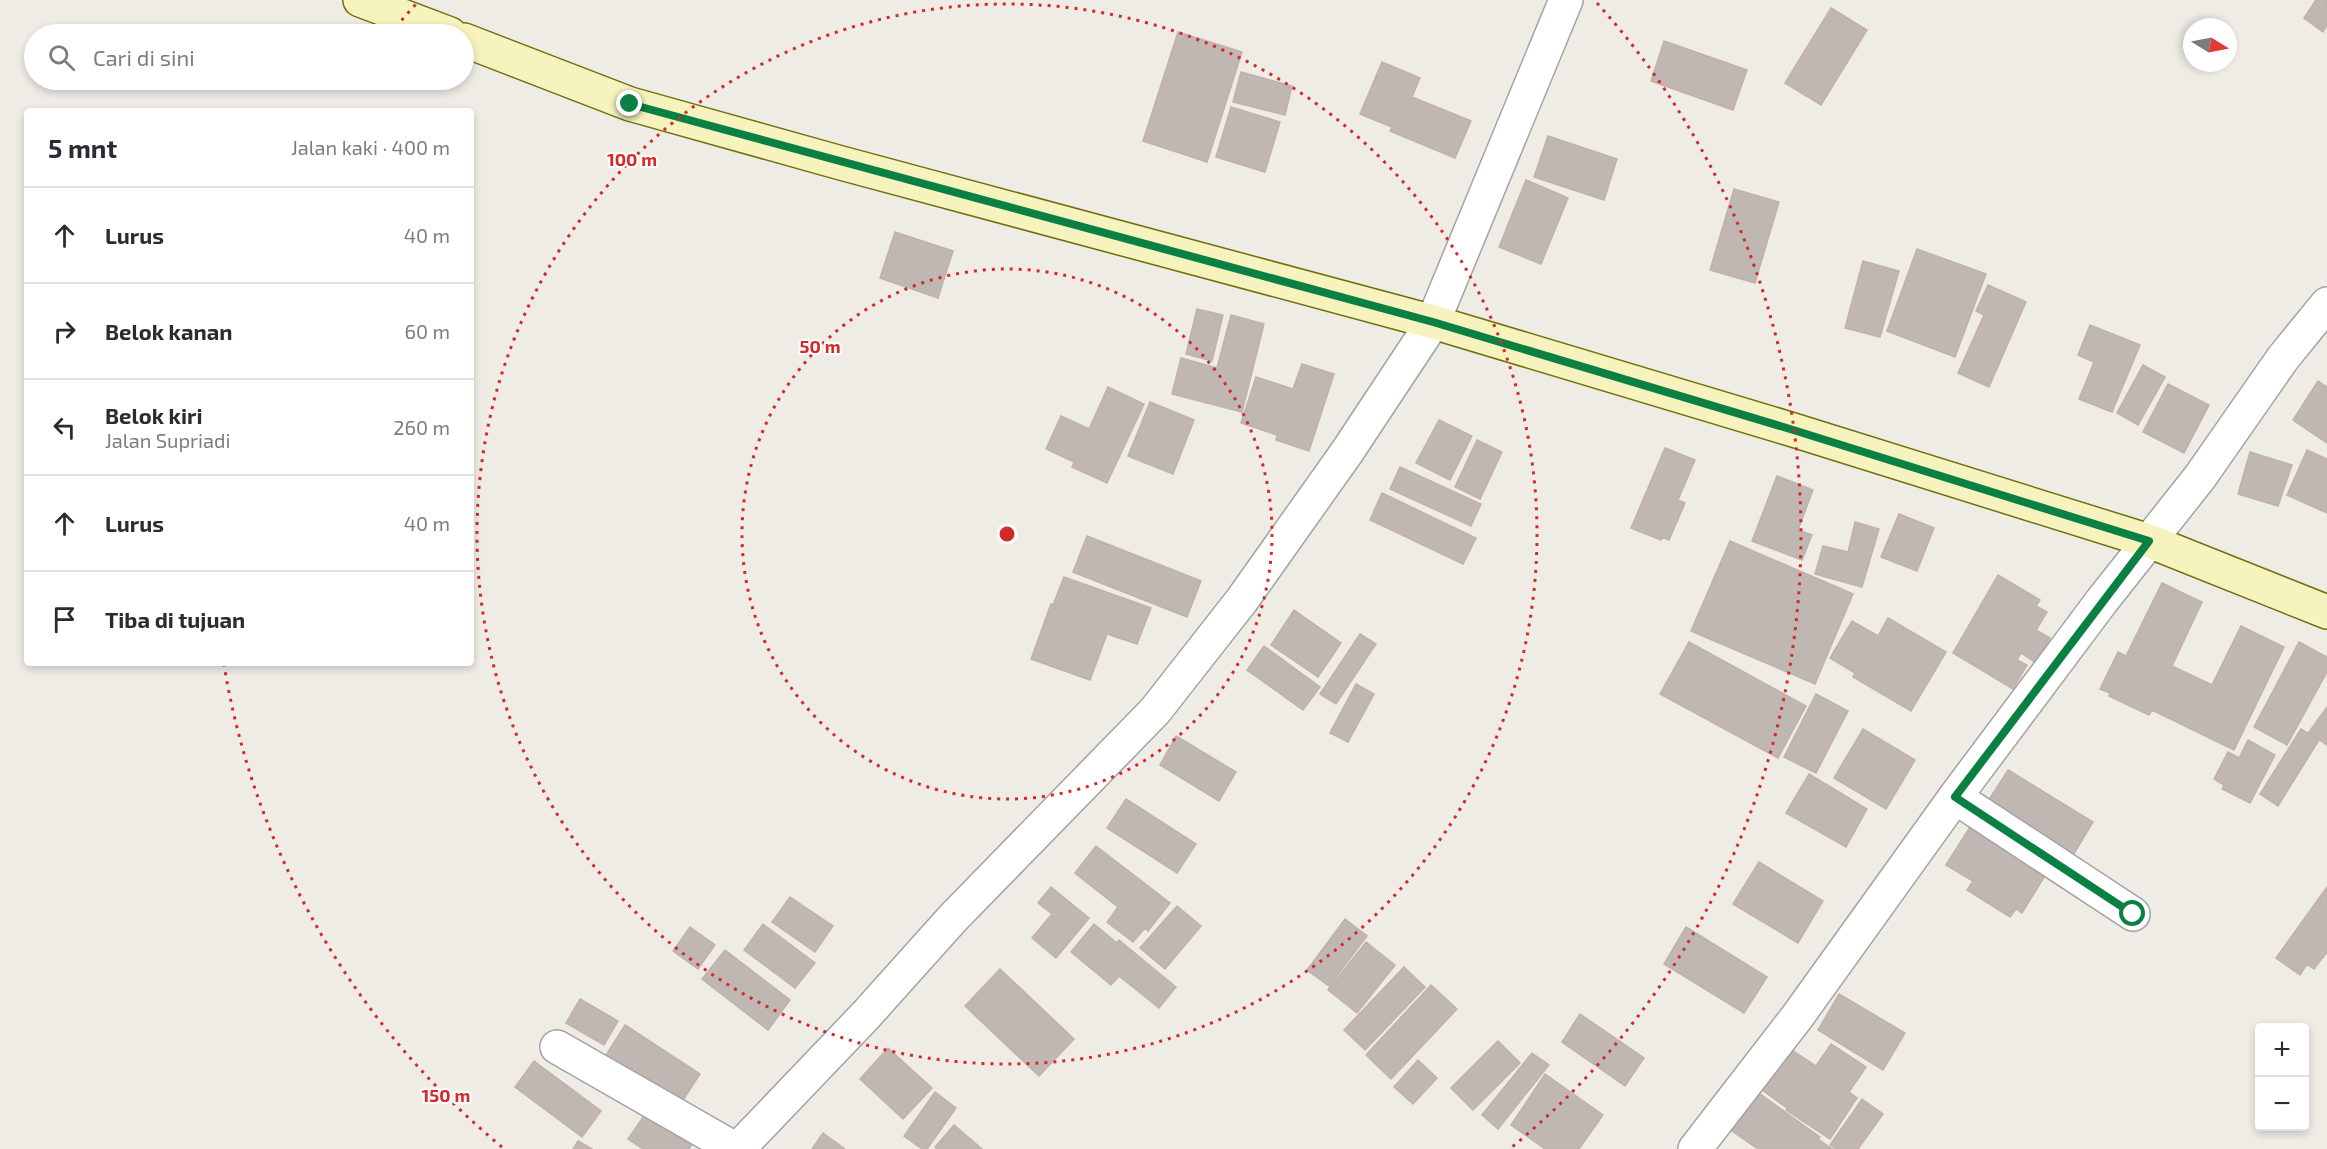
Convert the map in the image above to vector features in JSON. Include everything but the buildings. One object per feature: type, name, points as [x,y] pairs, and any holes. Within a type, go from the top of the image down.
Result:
[{"type":"main road","points":[[360,0],[424,24]]},
{"type":"main road","points":[[474,44],[630,104],[1433,322],[1790,429],[2149,541],[2327,612]]},
{"type":"street","points":[[557,1047],[736,1149],[866,1015],[953,918],[1155,711],[1242,600],[1341,462],[1433,322],[1566,0]]},
{"type":"street","points":[[1705,1146],[1955,797],[2200,477],[2283,358],[2327,304]]},
{"type":"street","points":[[1955,797],[2133,914]]},
{"type":"route","points":[[630,104],[1433,322],[1790,429],[2149,541],[1955,797],[2133,914]]}]
